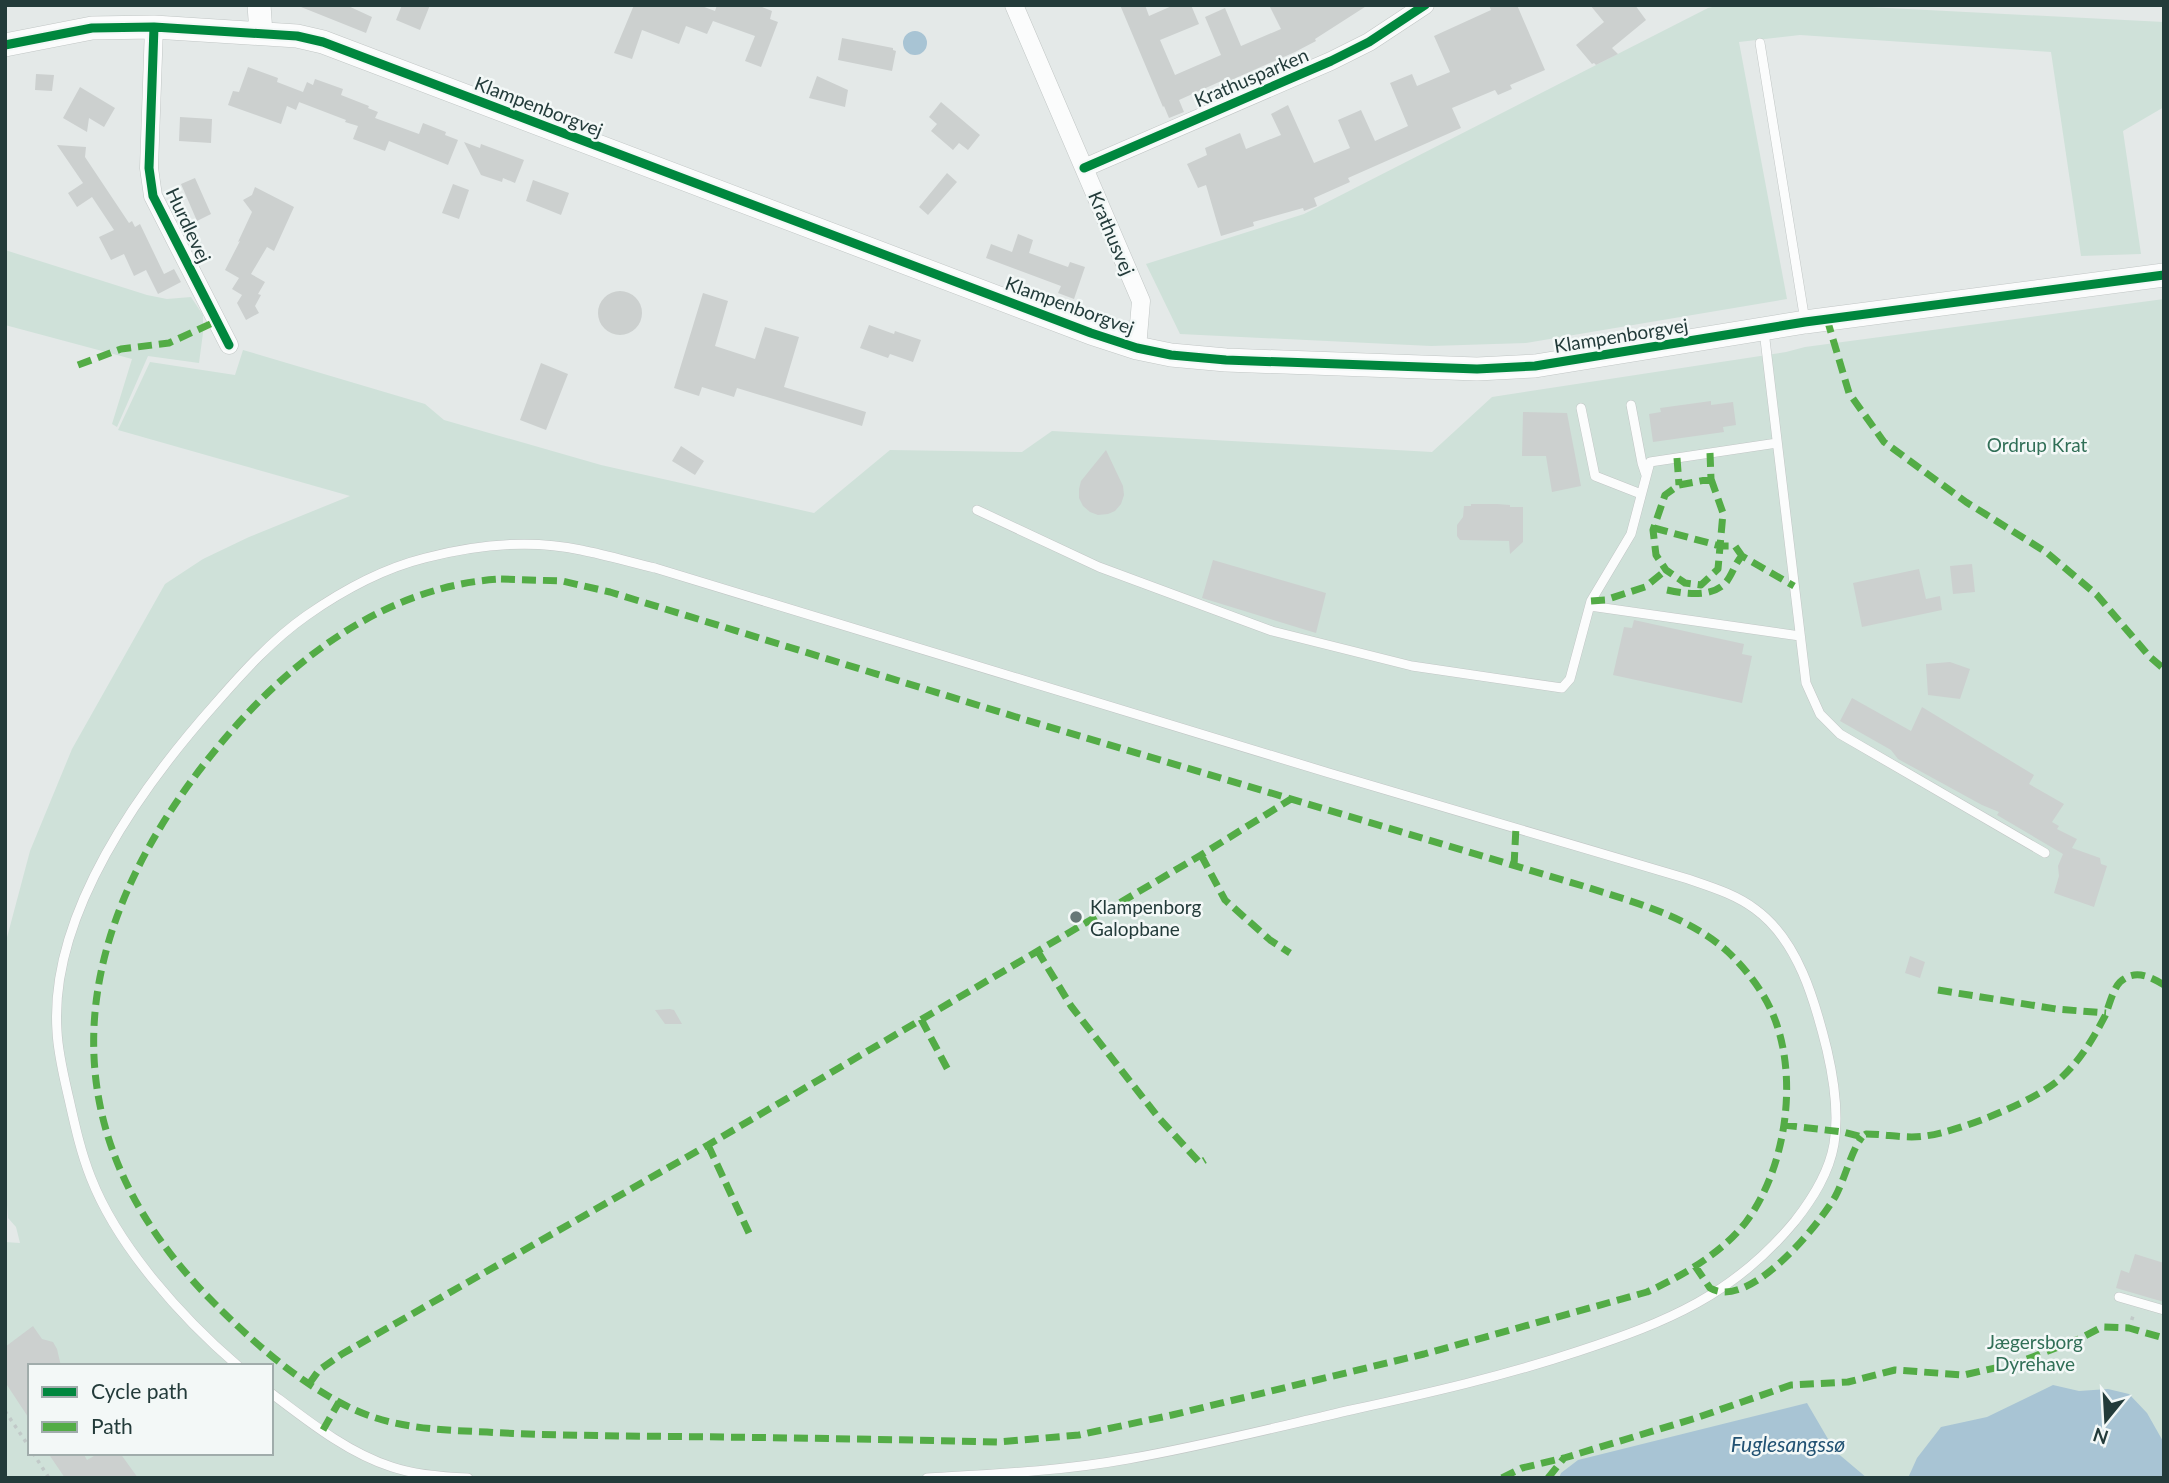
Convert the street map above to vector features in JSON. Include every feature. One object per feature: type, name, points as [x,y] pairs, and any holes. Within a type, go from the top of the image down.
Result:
[{"type":"street","points":[[259,5],[261,33]]},
{"type":"street","name":"Krathusvej","points":[[1014,5],[1141,301],[1138,348]]},
{"type":"street","name":"Krathusparken","points":[[1084,168],[1332,61],[1369,42],[1425,5]]},
{"type":"street","name":"Klampenborgvej","points":[[5,45],[92,28],[155,27],[296,36],[323,43],[1091,333],[1138,348],[1180,356],[1478,369],[1535,366],[1805,322],[2164,275]]},
{"type":"street","name":"Hurdlevej","points":[[155,27],[149,168],[153,196],[229,345]]},
{"type":"lane","points":[[1760,43],[1805,322]]},
{"type":"lane","points":[[1764,329],[1806,683],[1820,714],[1840,734],[2045,853]]},
{"type":"lane","points":[[1631,405],[1646,475]]},
{"type":"lane","points":[[1581,408],[1595,477],[1642,494]]},
{"type":"lane","points":[[977,510],[1099,567],[1272,631],[1412,666],[1562,688],[1570,679],[1590,606],[1631,534],[1650,462],[1777,443]]},
{"type":"lane","points":[[236,1364],[208,1339],[162,1289],[120,1233],[92,1180],[74,1123],[60,1055],[57,1030],[60,975],[79,913],[109,850],[156,775],[200,721],[248,668],[305,617],[363,580],[424,558],[484,546],[534,544],[579,549],[654,568],[1688,879],[1721,891],[1756,909],[1786,943],[1810,992],[1828,1053],[1835,1114],[1834,1143],[1816,1192],[1787,1230],[1752,1265],[1700,1302],[1683,1312],[1629,1334],[1524,1370],[1454,1387],[1128,1460],[1034,1471],[927,1478]]},
{"type":"lane","points":[[1590,606],[1800,636]]},
{"type":"lane","points":[[2119,1297],[2164,1310]]},
{"type":"lane","points":[[273,1394],[358,1453],[376,1461],[412,1472],[468,1478]]},
{"type":"path","points":[[5,1411],[28,1445]]},
{"type":"path","points":[[34,1455],[49,1478]]},
{"type":"green space","points":[[1721,5],[1830,5],[2164,22],[2164,107],[2123,131],[2141,254],[2081,256],[2051,52],[1800,35],[1739,42],[1787,299],[1526,343],[1431,346],[1180,334],[1146,264],[1304,214],[1708,8]]},
{"type":"green space","points":[[5,250],[147,295],[167,299],[191,297],[203,315],[199,363],[148,356],[117,427],[112,424],[132,359],[5,325]]},
{"type":"green space","name":"Klampenborg Galopbane","points":[[2164,299],[2164,1478],[5,1478],[5,1242],[20,1243],[16,1227],[8,1218],[5,1179],[5,945],[30,851],[72,749],[165,584],[203,559],[249,537],[350,496],[118,430],[150,362],[235,375],[243,350],[425,404],[444,420],[601,465],[814,513],[890,450],[1022,452],[1052,431],[1432,452],[1492,397],[1805,347]]},
{"type":"water","points":[[915,31],[924,34],[927,43],[924,52],[915,55],[906,52],[903,43],[906,34]]},
{"type":"water","points":[[2053,1385],[2079,1391],[2108,1389],[2129,1394],[2147,1413],[2164,1443],[2164,1478],[1908,1478],[1917,1458],[1941,1427],[1987,1417]]},
{"type":"water","name":"Fuglesangssø","points":[[1807,1403],[1835,1451],[1867,1478],[1559,1478],[1561,1473],[1578,1460]]},
{"type":"building","points":[[296,5],[346,5],[372,17],[366,33]]},
{"type":"building","points":[[402,5],[430,5],[420,30],[396,20]]},
{"type":"building","points":[[634,5],[699,5],[715,11],[717,5],[757,5],[772,11],[770,19],[778,22],[761,67],[745,61],[755,36],[713,21],[707,34],[686,26],[679,44],[642,30],[632,59],[614,53]]},
{"type":"building","points":[[1120,5],[1145,5],[1149,16],[1174,5],[1191,5],[1199,24],[1160,40],[1175,75],[1221,55],[1205,17],[1225,8],[1241,46],[1281,29],[1269,5],[1368,5],[1315,39],[1316,41],[1295,52],[1179,100],[1184,112],[1169,118]]},
{"type":"building","points":[[1489,5],[1517,5],[1545,70],[1510,85],[1512,89],[1498,95],[1495,90],[1452,108],[1461,128],[1348,178],[1350,182],[1314,198],[1317,206],[1253,222],[1254,226],[1221,236],[1206,185],[1198,188],[1187,164],[1207,155],[1205,148],[1240,133],[1246,149],[1281,135],[1271,114],[1288,105],[1314,163],[1350,148],[1338,120],[1361,110],[1375,141],[1408,126],[1390,83],[1412,74],[1417,86],[1450,72],[1434,36],[1491,10]]},
{"type":"building","points":[[1590,5],[1635,5],[1646,20],[1612,48],[1618,54],[1596,65],[1592,64],[1576,45],[1604,22]]},
{"type":"building","points":[[842,38],[893,48],[896,51],[892,71],[838,60]]},
{"type":"building","points":[[248,67],[278,78],[277,82],[303,92],[296,110],[287,106],[281,124],[228,105],[233,91],[239,92]]},
{"type":"building","points":[[36,74],[54,75],[52,91],[35,90]]},
{"type":"building","points":[[817,76],[848,90],[845,107],[809,98]]},
{"type":"building","points":[[315,79],[343,89],[341,95],[378,112],[375,118],[419,134],[423,123],[446,132],[445,135],[458,140],[448,165],[389,141],[385,151],[353,139],[358,126],[299,102],[307,82],[313,85]]},
{"type":"building","points":[[80,87],[115,108],[104,127],[89,118],[87,132],[63,118]]},
{"type":"building","points":[[941,102],[980,135],[968,150],[959,143],[953,150],[931,131],[937,124],[929,117]]},
{"type":"building","points":[[180,117],[212,119],[211,143],[179,141]]},
{"type":"building","points":[[464,142],[480,148],[481,144],[524,160],[515,183],[503,178],[502,182],[481,175]]},
{"type":"building","points":[[57,145],[86,147],[85,157],[129,223],[132,221],[135,227],[140,224],[164,274],[174,269],[181,282],[158,294],[146,270],[134,276],[124,254],[111,260],[99,237],[114,230],[92,197],[77,207],[68,193],[83,183]]},
{"type":"building","points":[[947,173],[957,182],[928,215],[919,207]]},
{"type":"building","points":[[195,178],[211,214],[197,221],[181,184]]},
{"type":"building","points":[[533,180],[569,193],[561,215],[526,201]]},
{"type":"building","points":[[453,184],[469,190],[459,219],[442,213]]},
{"type":"building","points":[[255,187],[294,207],[274,251],[267,247],[251,274],[265,282],[255,306],[259,313],[246,320],[237,303],[242,295],[232,289],[239,278],[225,270],[252,212],[243,200],[252,195]]},
{"type":"building","points":[[1018,234],[1033,240],[1029,253],[1068,267],[1070,262],[1085,267],[1074,299],[1058,293],[1061,286],[986,258],[991,244],[1012,252]]},
{"type":"building","points":[[620,291],[629,292],[636,297],[641,304],[641,322],[636,329],[629,334],[620,335],[611,334],[604,329],[599,322],[598,313],[599,304],[604,297],[611,292]]},
{"type":"building","points":[[703,293],[728,301],[715,346],[755,359],[765,327],[799,337],[784,387],[866,412],[862,426],[737,388],[734,397],[702,387],[699,396],[674,388]]},
{"type":"building","points":[[869,325],[921,340],[913,362],[890,354],[888,358],[860,348]]},
{"type":"building","points":[[541,363],[568,374],[546,430],[520,420]]},
{"type":"building","points":[[1711,401],[1711,405],[1733,402],[1736,425],[1723,427],[1724,432],[1653,442],[1649,414],[1661,412],[1660,408]]},
{"type":"building","points":[[1523,412],[1567,413],[1581,486],[1552,492],[1546,456],[1522,456]]},
{"type":"building","points":[[681,446],[704,461],[695,475],[672,461]]},
{"type":"building","points":[[1106,450],[1123,486],[1124,495],[1115,511],[1098,515],[1083,506],[1079,489],[1081,481]]},
{"type":"building","points":[[1471,504],[1523,507],[1523,542],[1510,554],[1509,541],[1460,540],[1457,536],[1457,525],[1463,517],[1464,506]]},
{"type":"building","points":[[1213,560],[1326,593],[1316,633],[1202,598]]},
{"type":"building","points":[[1972,564],[1975,592],[1953,594],[1950,566]]},
{"type":"building","points":[[1919,569],[1926,599],[1940,596],[1942,610],[1862,627],[1853,583]]},
{"type":"building","points":[[1634,620],[1744,644],[1742,654],[1752,656],[1742,703],[1613,675],[1624,627],[1632,628]]},
{"type":"building","points":[[1950,662],[1970,669],[1960,699],[1928,695],[1926,664]]},
{"type":"building","points":[[1852,698],[1911,731],[1922,707],[2034,775],[2029,784],[2064,804],[2052,822],[2059,826],[2057,829],[2077,839],[2072,848],[2100,858],[2101,864],[2107,866],[2094,907],[2054,893],[2059,876],[2058,866],[2063,854],[1997,815],[1999,812],[1898,759],[1891,750],[1840,721]]},
{"type":"building","points":[[1910,956],[1925,962],[1920,978],[1905,973]]},
{"type":"building","points":[[655,1010],[674,1010],[682,1024],[665,1024]]},
{"type":"building","points":[[2135,1254],[2164,1263],[2164,1302],[2116,1288],[2121,1270],[2129,1273]]},
{"type":"building","points":[[33,1326],[42,1339],[53,1342],[57,1349],[61,1364],[28,1364],[28,1417],[5,1382],[5,1347]]},
{"type":"building","points":[[49,1455],[84,1455],[87,1460],[96,1455],[121,1455],[138,1478],[65,1478]]},
{"type":"marked path","points":[[1827,319],[1849,393],[1884,442],[1966,502],[2046,552],[2097,595],[2149,656],[2164,669]]},
{"type":"marked path","points":[[78,365],[121,349],[169,343],[217,321]]},
{"type":"marked path","points":[[1710,453],[1711,479]]},
{"type":"marked path","points":[[1677,458],[1679,485]]},
{"type":"marked path","points":[[1711,479],[1723,513],[1718,569],[1701,585],[1685,583],[1666,570],[1656,555],[1653,530],[1665,495],[1679,485],[1711,479]]},
{"type":"marked path","points":[[1654,528],[1720,546],[1735,546],[1742,556]]},
{"type":"marked path","points":[[1667,590],[1691,593],[1715,590],[1727,581],[1742,556],[1794,586]]},
{"type":"marked path","points":[[1591,601],[1605,600],[1645,587],[1666,570]]},
{"type":"marked path","points":[[501,579],[562,581],[610,592],[1026,720],[1583,886],[1677,919],[1711,939],[1740,964],[1767,1002],[1780,1035],[1787,1090],[1785,1119],[1780,1147],[1760,1200],[1746,1222],[1713,1254],[1674,1279],[1647,1292],[1424,1354],[1079,1435],[998,1442],[521,1434],[420,1427],[387,1421],[355,1410],[297,1376],[245,1333],[213,1302],[155,1232],[116,1160],[97,1087],[95,1014],[109,941],[138,868],[180,797],[234,728],[289,673],[353,627],[387,608],[462,584],[501,579]]},
{"type":"marked path","points":[[309,1384],[319,1370],[342,1354],[708,1145],[1201,855],[1291,799]]},
{"type":"marked path","points":[[1514,866],[1516,827]]},
{"type":"marked path","points":[[1201,855],[1225,900],[1270,940],[1290,953]]},
{"type":"marked path","points":[[1037,950],[1071,1006],[1158,1117],[1200,1163],[1205,1160]]},
{"type":"marked path","points":[[1783,1125],[1862,1137],[1866,1134],[1911,1137],[1939,1133],[1977,1122],[2036,1095],[2062,1077],[2091,1041],[2105,1016],[2115,989],[2125,978],[2142,975],[2164,985]]},
{"type":"marked path","points":[[1938,990],[2056,1009],[2106,1013]]},
{"type":"marked path","points":[[921,1019],[948,1070]]},
{"type":"marked path","points":[[1695,1266],[1710,1288],[1726,1292],[1744,1288],[1762,1277],[1781,1262],[1814,1227],[1839,1190],[1862,1137]]},
{"type":"marked path","points":[[708,1145],[749,1233]]},
{"type":"marked path","points":[[1548,1478],[1564,1458],[1696,1418],[1791,1385],[1848,1382],[1895,1370],[1964,1375],[2017,1363],[2102,1327],[2129,1328],[2164,1338]]},
{"type":"marked path","points":[[323,1430],[339,1402]]},
{"type":"marked path","points":[[1502,1478],[1522,1468],[1564,1458]]},
{"type":"cycle path","points":[[1084,168],[1331,61],[1369,42],[1425,5]]},
{"type":"cycle path","points":[[154,27],[149,168],[153,196],[229,345]]},
{"type":"cycle path","points":[[5,45],[92,28],[154,27],[297,36],[323,42],[1091,333],[1137,348],[1171,355],[1226,360],[1477,369],[1535,366],[1805,322],[2164,275]]},
{"type":"place","name":"Klampenborg Galopbane","points":[[1076,917]]},
{"type":"park label","name":"Ordrup Krat","points":[[2037,444]]},
{"type":"park label","name":"Jægersborg Dyrehave","points":[[2035,1352]]}]
